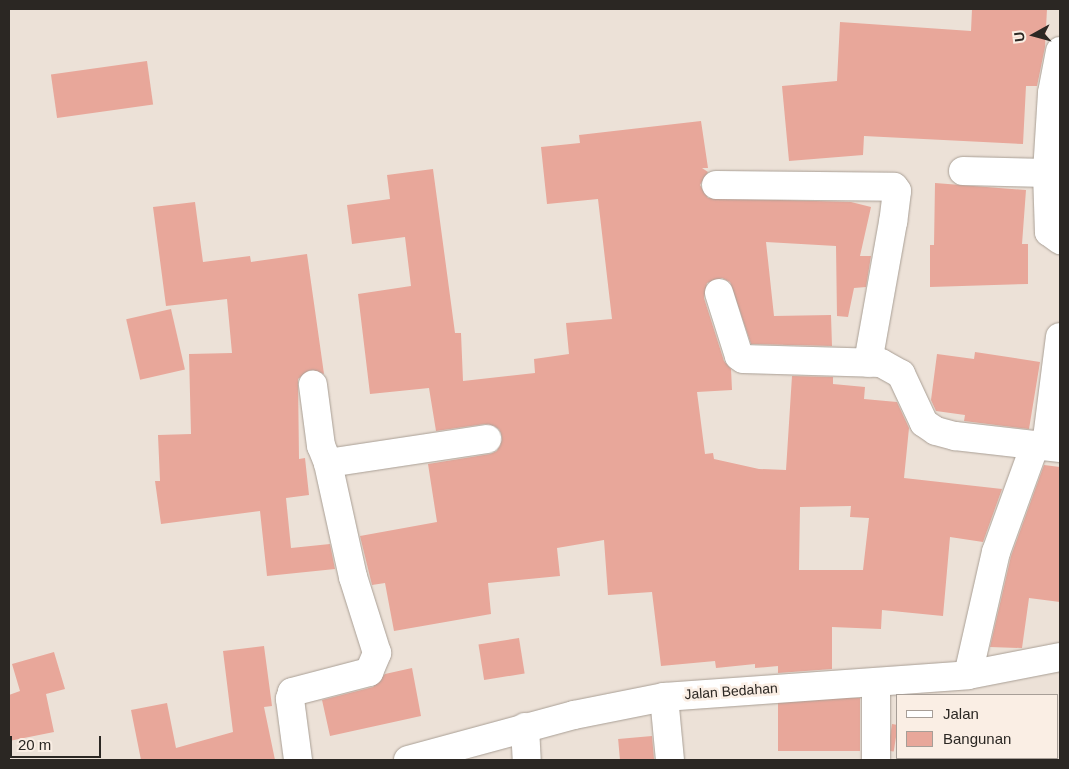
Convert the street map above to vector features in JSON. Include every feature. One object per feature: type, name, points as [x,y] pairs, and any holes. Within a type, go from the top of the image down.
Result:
[{"type":"street","points":[[1060,51],[1052,93],[1047,173],[1050,232],[1060,240]]},
{"type":"street","points":[[963,171],[1047,173]]},
{"type":"street","points":[[716,185],[894,187],[897,191],[893,222],[868,363]]},
{"type":"street","points":[[719,293],[739,356],[743,359],[881,363],[902,374],[924,423],[936,431],[955,436],[1047,446]]},
{"type":"street","points":[[968,675],[996,552],[1047,446],[1060,337]]},
{"type":"street","points":[[298,760],[290,699],[292,692],[361,676],[369,672],[376,661],[377,653],[353,577],[328,463],[316,420],[313,385]]},
{"type":"street","points":[[328,463],[487,439]]},
{"type":"street","name":"Jalan Bedahan","points":[[408,760],[525,727],[664,697],[729,690],[876,683],[968,675],[1060,657]]},
{"type":"street","points":[[876,683],[876,760]]},
{"type":"street","points":[[664,697],[670,760]]},
{"type":"street","points":[[525,727],[527,760]]},
{"type":"building","points":[[972,9],[1047,9],[1045,47],[1037,86],[1026,86],[1023,144],[864,136],[863,155],[789,161],[782,86],[837,81],[840,22],[971,31]]},
{"type":"building","points":[[147,61],[153,105],[57,118],[51,74]]},
{"type":"building","points":[[701,121],[708,168],[702,168],[708,172],[700,185],[708,198],[851,202],[871,207],[860,256],[871,256],[866,287],[854,288],[848,317],[837,316],[836,246],[766,242],[774,316],[831,315],[832,346],[751,344],[730,282],[722,278],[707,283],[704,298],[724,361],[731,369],[732,390],[697,392],[705,454],[713,453],[714,459],[759,469],[786,470],[792,376],[833,377],[833,384],[865,387],[864,399],[897,402],[909,428],[904,478],[1002,489],[983,542],[950,537],[943,616],[882,610],[881,629],[832,627],[832,669],[778,673],[778,666],[755,668],[755,664],[716,668],[715,661],[661,666],[652,592],[608,595],[604,540],[557,548],[560,576],[488,583],[491,614],[394,631],[385,583],[372,585],[360,536],[437,522],[428,464],[490,454],[497,451],[502,437],[499,429],[485,424],[436,431],[429,388],[370,394],[358,294],[411,286],[405,237],[352,244],[347,205],[390,199],[387,175],[433,169],[455,333],[461,333],[463,381],[535,373],[534,359],[569,354],[566,323],[612,319],[598,199],[547,204],[541,147],[580,143],[579,135]],"holes":[[[851,506],[850,517],[869,518],[863,570],[799,570],[800,507]]]},
{"type":"building","points":[[935,183],[1026,190],[1022,244],[1028,244],[1028,284],[930,287],[930,245],[934,245]]},
{"type":"building","points":[[195,202],[203,262],[250,256],[251,262],[307,254],[324,374],[310,370],[298,379],[299,459],[305,458],[309,495],[286,498],[291,548],[330,544],[335,569],[267,576],[260,511],[161,524],[155,481],[160,481],[158,435],[191,434],[189,354],[232,353],[227,299],[166,306],[153,207]]},
{"type":"building","points":[[171,309],[185,369],[140,380],[126,319]]},
{"type":"building","points":[[975,352],[1040,362],[1029,429],[964,421],[965,415],[936,411],[931,400],[937,354],[974,359]]},
{"type":"building","points":[[1044,465],[1060,467],[1060,602],[1029,598],[1022,648],[990,647],[1011,556]]},
{"type":"building","points":[[519,638],[525,674],[484,680],[479,644]]},
{"type":"building","points":[[264,646],[272,706],[264,707],[275,760],[141,760],[131,710],[167,703],[176,748],[233,732],[223,651]]},
{"type":"building","points":[[54,652],[65,689],[46,694],[54,732],[9,741],[9,695],[20,691],[12,664]]},
{"type":"building","points":[[412,668],[421,716],[330,736],[322,700],[373,687],[385,674]]},
{"type":"building","points":[[778,698],[860,698],[860,751],[778,751]]},
{"type":"building","points":[[892,724],[896,725],[894,752],[888,751]]},
{"type":"building","points":[[652,736],[654,760],[620,760],[618,739]]}]
